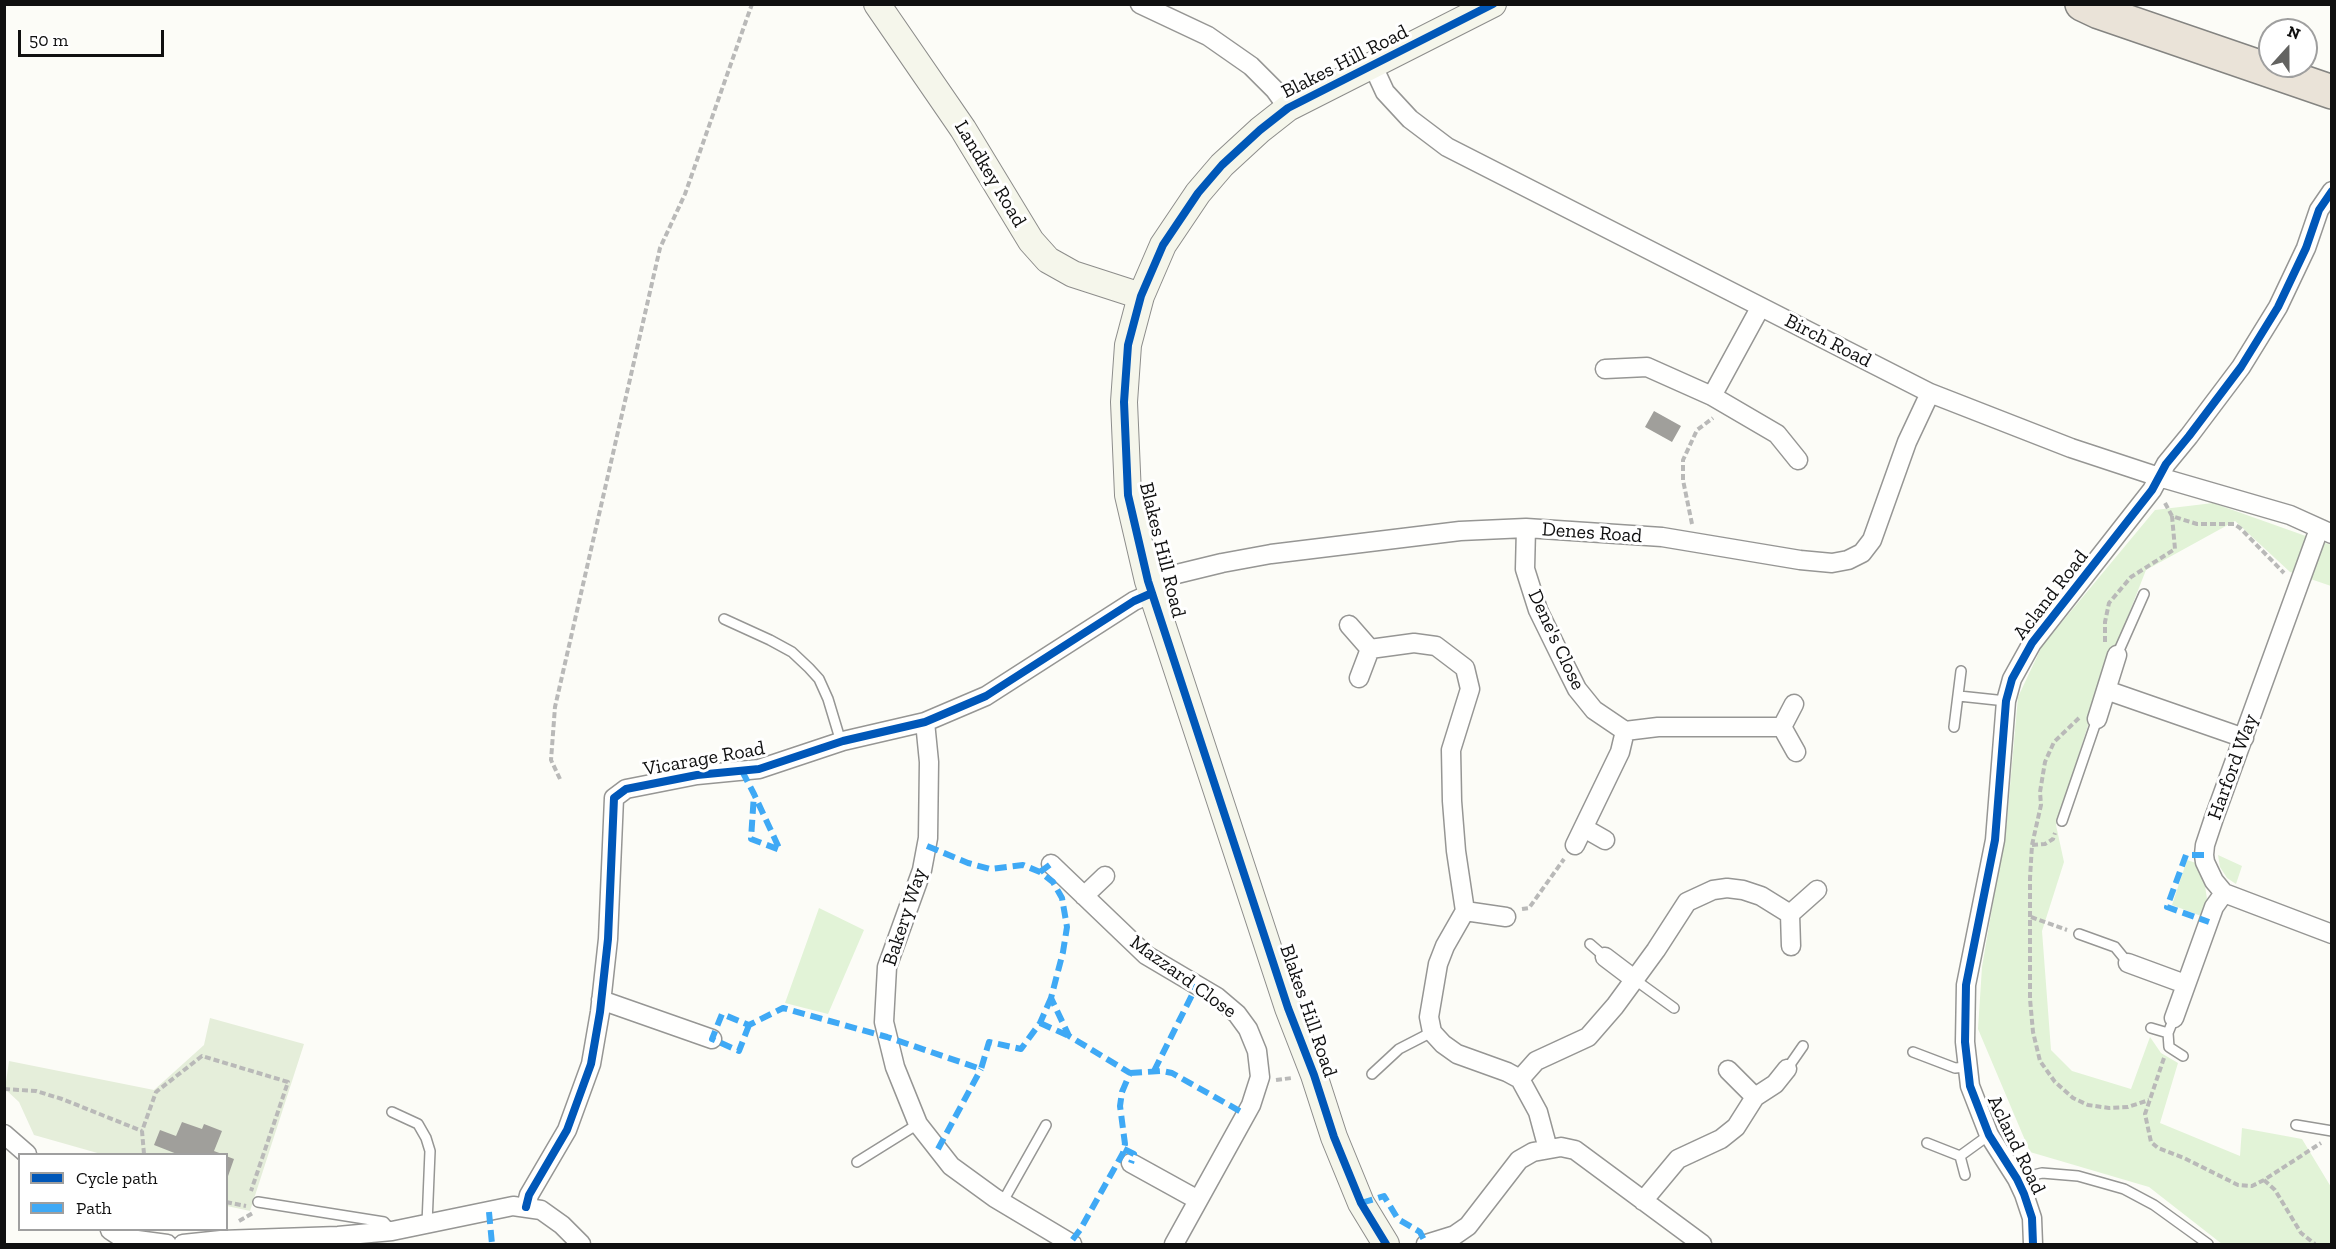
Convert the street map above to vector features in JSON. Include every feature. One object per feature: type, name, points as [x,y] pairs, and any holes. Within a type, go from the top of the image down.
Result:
[{"type":"highway","points":[[2082,4],[2099,12],[2331,92]]},
{"type":"street","name":"Landkey Road","points":[[877,4],[963,129],[1031,241],[1048,260],[1073,273],[1141,296]]},
{"type":"street","points":[[1140,4],[1208,36],[1251,66],[1275,90],[1288,108]]},
{"type":"street","name":"Blakes Hill Road","points":[[1386,1245],[1361,1203],[1334,1137],[1314,1075],[1288,1008],[1150,587],[1128,495],[1124,402],[1128,345],[1141,296],[1163,245],[1198,194],[1222,165],[1288,108],[1493,4]]},
{"type":"street","name":"Birch Road","points":[[1373,66],[1385,92],[1410,119],[1447,147],[1930,393],[2156,483],[2290,515],[2325,532]]},
{"type":"street","name":"Acland Road","points":[[2032,1245],[2032,1218],[2017,1179],[1989,1135],[1970,1086],[1965,1042],[1966,985],[1995,840],[2006,701],[2012,679],[2032,643],[2156,483],[2166,464],[2241,367],[2278,307],[2306,248],[2319,210],[2331,191]]},
{"type":"street","points":[[1717,399],[1760,308]]},
{"type":"street","points":[[1605,369],[1647,367],[1717,399],[1777,434],[1798,460]]},
{"type":"street","name":"Denes Road","points":[[1150,587],[1222,563],[1271,554],[1460,531],[1526,528],[1628,534],[1789,559],[1832,562],[1848,560],[1862,553],[1876,532],[1907,442],[1930,393]]},
{"type":"street","name":"Dene's Close","points":[[1526,528],[1525,569],[1538,610],[1577,689],[1594,710],[1625,731]]},
{"type":"street","name":"Harford Way","points":[[2224,893],[2214,881],[2205,862],[2205,845],[2301,582],[2325,532]]},
{"type":"street","name":"Vicarage Road","points":[[526,1207],[529,1195],[567,1130],[588,1074],[601,1000],[612,874],[614,798],[626,789],[697,776],[759,769],[841,742],[925,723],[986,696],[1134,601],[1150,587]]},
{"type":"street","points":[[1349,625],[1370,649]]},
{"type":"street","points":[[1370,649],[1414,643],[1436,645],[1464,668],[1470,689],[1451,750],[1456,851],[1465,911],[1445,946],[1438,964],[1429,1017],[1432,1032],[1456,1054],[1520,1079],[1538,1112],[1548,1149]]},
{"type":"street","points":[[1359,678],[1370,649]]},
{"type":"street","points":[[2090,716],[2106,690],[2111,650]]},
{"type":"street","points":[[2106,690],[2244,738]]},
{"type":"street","points":[[1782,727],[1794,704]]},
{"type":"street","name":"Bakery Way","points":[[925,723],[929,762],[928,838],[922,870],[886,967],[884,1022],[886,1069],[918,1124],[951,1166],[1002,1203],[1072,1245]]},
{"type":"street","points":[[1575,844],[1620,752],[1625,731],[1658,727],[1782,727]]},
{"type":"street","points":[[1782,727],[1796,752]]},
{"type":"street","points":[[1584,828],[1605,840]]},
{"type":"street","name":"Mazzard Close","points":[[1051,864],[1146,955],[1217,997],[1237,1014],[1248,1029],[1257,1051],[1260,1077],[1251,1105],[1174,1245]]},
{"type":"street","points":[[1084,896],[1105,876]]},
{"type":"street","points":[[1520,1079],[1536,1061],[1588,1037],[1615,1006],[1656,950],[1687,902],[1713,890],[1727,888],[1761,896],[1790,914]]},
{"type":"street","points":[[1790,914],[1817,890]]},
{"type":"street","points":[[2171,1025],[2214,907],[2224,893],[2331,934]]},
{"type":"street","points":[[1465,911],[1506,917]]},
{"type":"street","points":[[1790,914],[1791,946]]},
{"type":"street","points":[[1605,957],[1634,979]]},
{"type":"street","points":[[2128,963],[2185,984]]},
{"type":"street","points":[[601,1000],[712,1039]]},
{"type":"street","points":[[1643,1201],[1678,1159],[1721,1139],[1737,1127],[1755,1097],[1775,1084],[1787,1069]]},
{"type":"street","points":[[1728,1070],[1755,1097]]},
{"type":"street","points":[[4,1134],[25,1153]]},
{"type":"street","points":[[1426,1245],[1455,1235],[1468,1226],[1519,1160],[1533,1152],[1561,1147],[1575,1150],[1700,1244]]},
{"type":"street","points":[[1131,1163],[1198,1200]]},
{"type":"street","points":[[183,1245],[221,1240],[338,1236],[392,1231],[513,1206],[541,1210],[562,1225],[581,1245]]},
{"type":"street","points":[[112,1231],[123,1238],[148,1244],[167,1245]]},
{"type":"lane","points":[[2111,650],[2144,594]]},
{"type":"lane","points":[[724,619],[792,652],[809,668],[819,679],[828,699],[841,742]]},
{"type":"lane","points":[[1954,727],[1961,671]]},
{"type":"lane","points":[[1959,696],[2006,701]]},
{"type":"lane","points":[[2062,821],[2090,716]]},
{"type":"lane","points":[[2079,934],[2115,947],[2128,963]]},
{"type":"lane","points":[[1590,944],[1605,957]]},
{"type":"lane","points":[[1634,979],[1674,1008]]},
{"type":"lane","points":[[2151,1028],[2171,1025],[2169,1047],[2182,1056]]},
{"type":"lane","points":[[1372,1074],[1400,1049],[1432,1032]]},
{"type":"lane","points":[[1787,1069],[1803,1046]]},
{"type":"lane","points":[[1912,1052],[1955,1068],[1967,1067]]},
{"type":"lane","points":[[392,1112],[418,1124],[430,1150],[427,1224]]},
{"type":"lane","points":[[857,1162],[918,1124]]},
{"type":"lane","points":[[1002,1203],[1046,1125]]},
{"type":"lane","points":[[2296,1125],[2330,1134]]},
{"type":"lane","points":[[1960,1156],[1989,1135]]},
{"type":"lane","points":[[1927,1143],[1960,1156]]},
{"type":"lane","points":[[1960,1156],[1965,1175]]},
{"type":"lane","points":[[2017,1179],[2042,1173],[2078,1176],[2124,1189],[2154,1205],[2208,1245]]},
{"type":"lane","points":[[258,1202],[384,1222],[392,1231]]},
{"type":"path","points":[[560,779],[550,760],[555,707],[660,248],[685,194],[752,4]]},
{"type":"path","points":[[1691,542],[1692,526],[1683,480],[1683,460],[1697,430],[1717,415],[1717,399]]},
{"type":"path","points":[[2111,650],[2105,622],[2109,603],[2131,577],[2175,549],[2172,516],[2156,483]]},
{"type":"path","points":[[2172,516],[2197,524],[2234,524],[2288,576],[2301,582]]},
{"type":"path","points":[[2090,716],[2076,722],[2054,742],[2045,762],[2040,792],[2041,805],[2032,845],[2030,999],[2033,1032],[2040,1061],[2055,1082],[2073,1098],[2088,1105],[2109,1108],[2128,1107],[2149,1100]]},
{"type":"path","points":[[2032,845],[2045,844],[2053,838],[2062,821]]},
{"type":"path","points":[[1506,917],[1510,911],[1529,908],[1564,859],[1561,845],[1575,844]]},
{"type":"path","points":[[2031,917],[2079,934]]},
{"type":"path","points":[[2169,1047],[2145,1114],[2151,1142],[2158,1148],[2184,1158],[2238,1185],[2252,1186],[2330,1134]]},
{"type":"path","points":[[144,1153],[142,1131],[156,1092],[202,1056],[288,1082],[250,1194]]},
{"type":"path","points":[[1260,1077],[1276,1080],[1314,1075]]},
{"type":"path","points":[[4,1089],[36,1091],[142,1131]]},
{"type":"path","points":[[2264,1180],[2275,1190],[2301,1233],[2315,1245]]},
{"type":"path","points":[[228,1202],[246,1206]]},
{"type":"path","points":[[234,1224],[258,1210],[258,1202]]},
{"type":"green space","points":[[2213,503],[2331,545],[2331,586],[2290,572],[2235,521],[2146,570],[2101,685],[2056,825],[2064,862],[2042,931],[2051,1050],[2072,1071],[2131,1089],[2150,1037],[2161,1053],[2178,1063],[2160,1123],[2240,1156],[2242,1128],[2302,1139],[2331,1187],[2331,1244],[2222,1244],[2149,1187],[2030,1152],[1978,1029],[1982,967],[2007,820],[2018,697],[2042,646],[2155,510]]},
{"type":"green space","points":[[2218,855],[2242,866],[2236,884],[2227,878],[2220,867]]},
{"type":"green space","points":[[2187,860],[2196,863],[2205,886],[2207,899],[2201,916],[2172,905]]},
{"type":"green space","points":[[819,908],[864,930],[828,1014],[785,1003]]},
{"type":"green space","points":[[210,1018],[304,1044],[250,1211],[228,1206],[228,1153],[97,1153],[34,1135],[19,1102],[5,1089],[9,1061],[154,1090],[204,1045]]},
{"type":"building","points":[[1654,411],[1681,426],[1672,442],[1645,427]]},
{"type":"building","points":[[182,1122],[202,1129],[204,1124],[222,1131],[214,1151],[219,1153],[174,1153],[154,1145],[160,1130],[176,1136]]},
{"type":"building","points":[[228,1157],[234,1159],[228,1176]]},
{"type":"marked path","points":[[742,771],[754,794],[780,850],[751,839],[754,794]]},
{"type":"marked path","points":[[927,846],[968,863],[990,869],[1023,865],[1040,872],[1053,882],[1062,898],[1067,927],[1051,998],[1069,1036],[1130,1073],[1122,1092],[1120,1106],[1125,1144],[1123,1153],[1080,1230],[1070,1243]]},
{"type":"marked path","points":[[2204,855],[2186,855],[2167,907],[2209,922]]},
{"type":"marked path","points":[[1040,872],[1051,864]]},
{"type":"marked path","points":[[1154,1071],[1197,985]]},
{"type":"marked path","points":[[749,1025],[739,1051],[712,1039],[722,1014],[749,1025],[783,1008],[887,1037],[981,1069],[989,1042],[1021,1049],[1040,1023],[1051,998]]},
{"type":"marked path","points":[[1040,1023],[1069,1036]]},
{"type":"marked path","points":[[938,1149],[981,1069]]},
{"type":"marked path","points":[[1130,1073],[1162,1071],[1172,1073],[1245,1114]]},
{"type":"marked path","points":[[1124,1149],[1134,1154],[1131,1163]]},
{"type":"marked path","points":[[1361,1203],[1384,1196],[1398,1219],[1420,1232],[1426,1244]]},
{"type":"marked path","points":[[489,1212],[492,1244]]},
{"type":"cycle path","points":[[1386,1244],[1361,1203],[1334,1137],[1314,1075],[1288,1008],[1148,581],[1128,495],[1124,402],[1128,345],[1141,296],[1163,245],[1198,193],[1222,165],[1288,108],[1493,4]]},
{"type":"cycle path","points":[[2033,1244],[2032,1218],[2024,1194],[1989,1135],[1970,1086],[1965,1042],[1966,985],[1995,840],[2006,701],[2012,679],[2032,643],[2152,490],[2166,464],[2241,367],[2278,307],[2306,248],[2319,210],[2332,191]]},
{"type":"cycle path","points":[[526,1207],[529,1195],[567,1130],[591,1064],[600,1012],[608,939],[614,798],[626,789],[697,775],[759,769],[843,741],[925,722],[986,696],[1134,601],[1152,593]]}]
